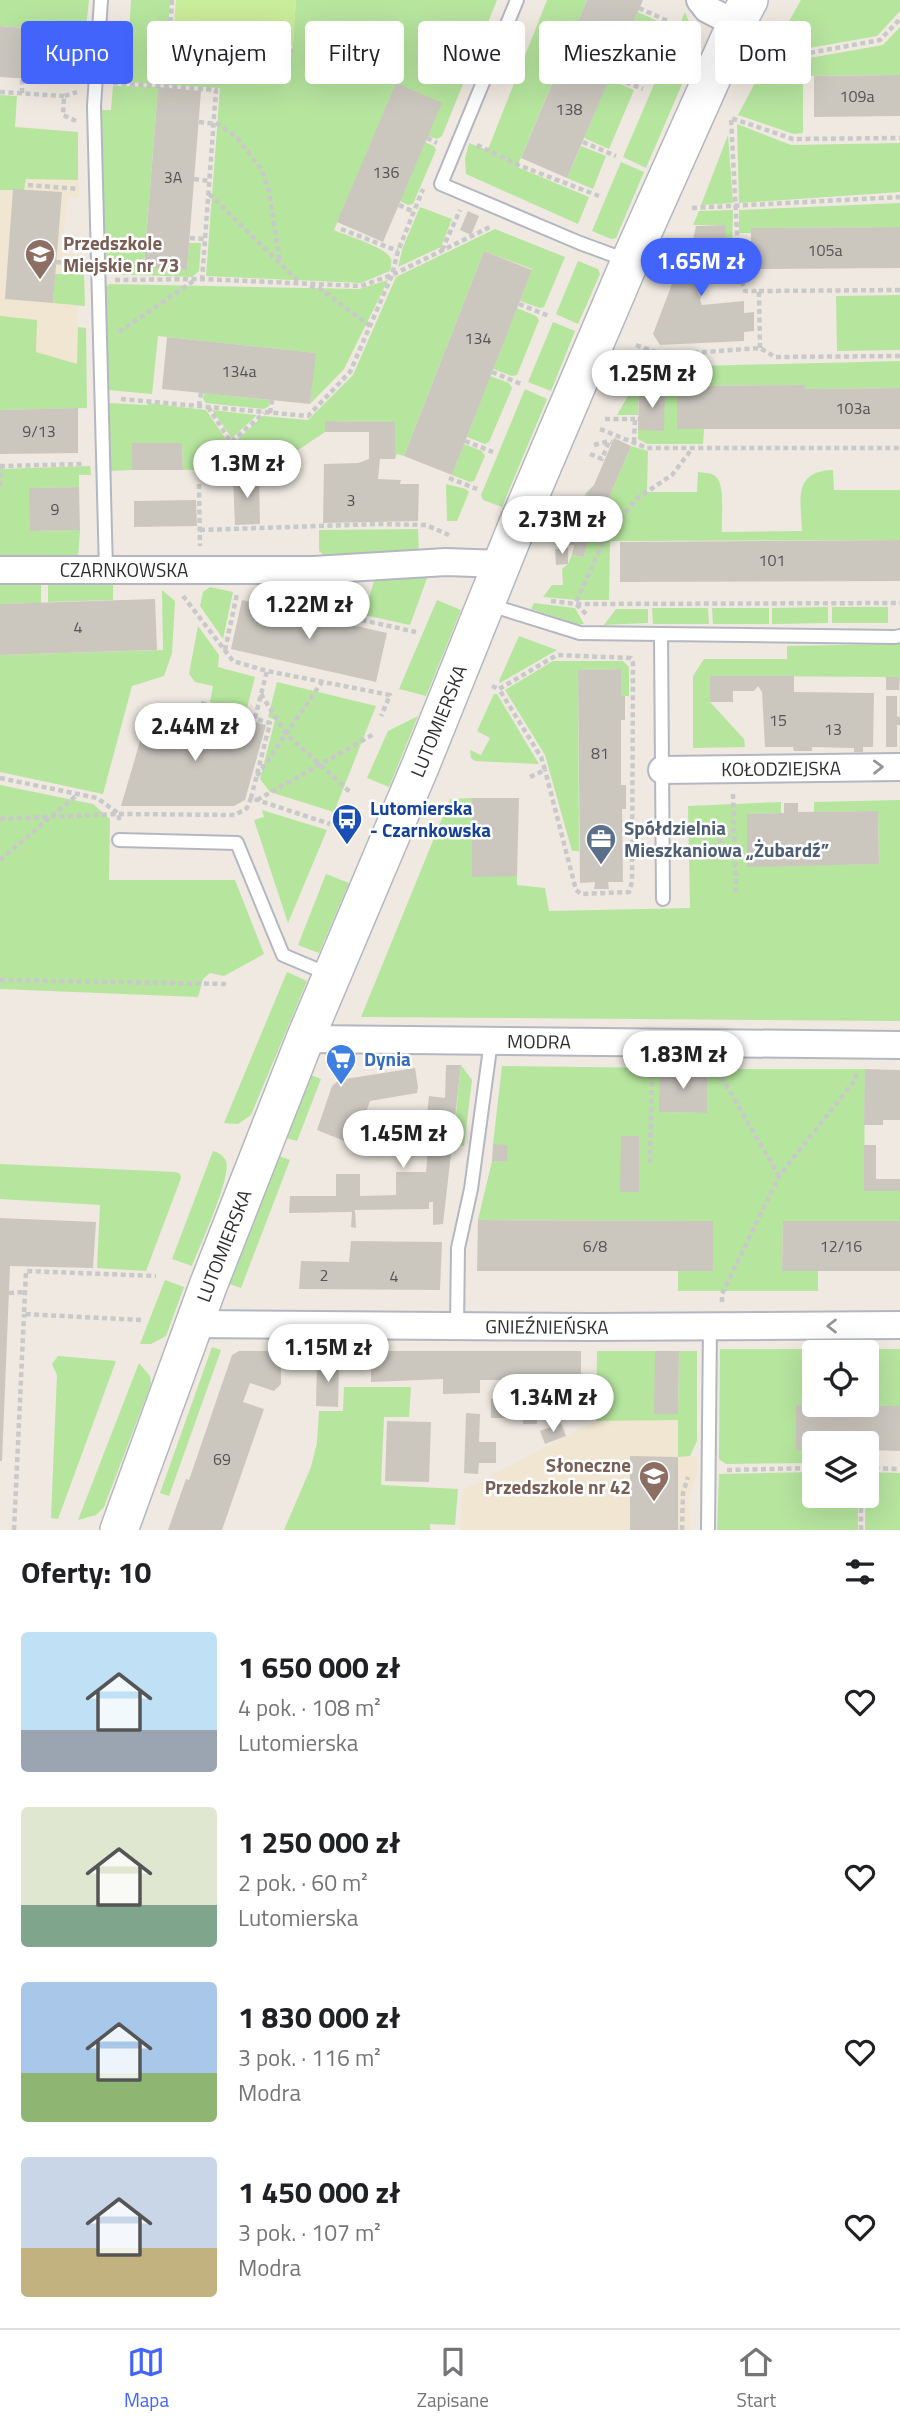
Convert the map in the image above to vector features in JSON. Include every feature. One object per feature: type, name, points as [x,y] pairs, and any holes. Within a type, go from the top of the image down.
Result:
[{"type":"main road","name":"LUTOMIERSKA","points":[[119,1530],[305,1039],[630,261],[743,12]]},
{"type":"street","points":[[700,0],[707,9],[743,12]]},
{"type":"street","name":"CZARNKOWSKA","points":[[0,570],[201,571],[240,582],[314,570],[446,562],[502,564]]},
{"type":"street","name":"KOŁODZIEJSKA","points":[[662,770],[900,766]]},
{"type":"street","name":"MODRA","points":[[305,1039],[900,1045]]},
{"type":"street","name":"GNIEŹNIEŃSKA","points":[[195,1324],[900,1325]]},
{"type":"lane","points":[[99,21],[101,0]]},
{"type":"lane","points":[[517,0],[441,184],[630,261]]},
{"type":"lane","points":[[95,84],[106,571]]},
{"type":"lane","points":[[486,603],[580,633],[900,636]]},
{"type":"lane","points":[[661,635],[663,899]]},
{"type":"lane","points":[[118,840],[237,843],[284,955],[332,976]]},
{"type":"lane","points":[[457,1326],[458,1248],[471,1189],[491,1041]]},
{"type":"lane","points":[[708,1530],[716,1326]]},
{"type":"path","points":[[172,0],[169,42],[293,51]]},
{"type":"path","points":[[639,8],[668,21]]},
{"type":"path","points":[[811,53],[880,40],[900,19]]},
{"type":"path","points":[[22,84],[22,93]]},
{"type":"path","points":[[100,345],[199,279],[205,239],[216,90],[112,84]]},
{"type":"path","points":[[630,84],[643,89]]},
{"type":"path","points":[[0,92],[64,96]]},
{"type":"path","points":[[900,138],[793,139],[731,118],[739,272],[745,291],[900,290]]},
{"type":"path","points":[[198,122],[214,123],[237,138],[262,170],[269,191],[280,264]]},
{"type":"path","points":[[427,138],[441,145],[446,132],[599,196]]},
{"type":"path","points":[[583,142],[615,156]]},
{"type":"path","points":[[102,397],[308,416],[350,372],[392,275],[398,251],[428,178]]},
{"type":"path","points":[[194,179],[209,181]]},
{"type":"path","points":[[28,185],[87,189]]},
{"type":"path","points":[[209,194],[301,284],[318,288],[370,326]]},
{"type":"path","points":[[442,251],[466,195]]},
{"type":"path","points":[[692,208],[900,198]]},
{"type":"path","points":[[399,205],[414,212]]},
{"type":"path","points":[[99,280],[199,279],[360,286],[392,275],[514,215]]},
{"type":"path","points":[[341,229],[398,251]]},
{"type":"path","points":[[190,238],[205,239]]},
{"type":"path","points":[[56,262],[89,265]]},
{"type":"path","points":[[759,291],[760,348]]},
{"type":"path","points":[[519,304],[549,316]]},
{"type":"path","points":[[636,345],[663,355],[760,348],[775,357],[900,356]]},
{"type":"path","points":[[492,372],[521,384]]},
{"type":"path","points":[[199,406],[201,393]]},
{"type":"path","points":[[231,442],[267,413],[272,400]]},
{"type":"path","points":[[208,407],[231,442],[229,469],[217,484]]},
{"type":"path","points":[[605,419],[637,419],[634,442]]},
{"type":"path","points":[[600,429],[647,448],[900,448]]},
{"type":"path","points":[[465,441],[493,452]]},
{"type":"path","points":[[590,454],[602,459],[611,442],[594,444]]},
{"type":"path","points":[[576,604],[604,540],[636,499],[672,475],[692,448]]},
{"type":"path","points":[[0,486],[0,466],[103,463]]},
{"type":"path","points":[[449,478],[477,489]]},
{"type":"path","points":[[200,484],[201,571]]},
{"type":"path","points":[[200,530],[426,525],[457,538]]},
{"type":"path","points":[[225,651],[240,582],[416,632]]},
{"type":"path","points":[[542,600],[576,604],[900,603]]},
{"type":"path","points":[[190,605],[233,661],[267,671],[390,695],[381,716]]},
{"type":"path","points":[[492,686],[499,689],[541,757],[576,890],[581,894],[629,892],[632,882],[631,658],[557,655],[499,689]]},
{"type":"path","points":[[255,718],[267,671]]},
{"type":"path","points":[[254,780],[322,682]]},
{"type":"path","points":[[261,694],[286,734],[351,792]]},
{"type":"path","points":[[0,819],[119,814],[235,815],[247,808],[251,798],[270,723],[201,703]]},
{"type":"path","points":[[257,800],[374,734]]},
{"type":"path","points":[[732,769],[736,895]]},
{"type":"path","points":[[530,777],[545,770]]},
{"type":"path","points":[[0,778],[97,798],[119,814]]},
{"type":"path","points":[[0,860],[78,794]]},
{"type":"path","points":[[251,798],[330,824]]},
{"type":"path","points":[[118,840],[119,814]]},
{"type":"path","points":[[712,848],[734,830]]},
{"type":"path","points":[[0,980],[227,984]]},
{"type":"path","points":[[650,1163],[652,1042]]},
{"type":"path","points":[[723,1043],[723,1080],[779,1176]]},
{"type":"path","points":[[716,1326],[722,1294],[779,1176],[856,1079],[856,1045]]},
{"type":"path","points":[[14,1530],[26,1271],[156,1276]]},
{"type":"path","points":[[9,1293],[25,1292]]},
{"type":"path","points":[[24,1314],[141,1320]]},
{"type":"path","points":[[709,1470],[802,1468]]},
{"type":"path","points":[[879,1468],[900,1469]]},
{"type":"path","points":[[861,1508],[861,1530]]},
{"type":"shaded area","name":"Przedszkole Miejskie nr 73","points":[[0,125],[78,132],[79,198],[67,197],[62,253],[83,256],[78,305],[78,387],[0,377]]},
{"type":"shaded area","points":[[678,1420],[679,1456],[697,1456],[697,1475],[689,1496],[690,1530],[460,1530],[463,1490],[596,1421]]},
{"type":"green space","points":[[0,0],[89,0],[87,21],[21,21],[21,28],[0,26]]},
{"type":"green space","points":[[131,0],[170,0],[169,21],[147,21],[147,83],[133,82],[133,21],[130,21]]},
{"type":"green space","points":[[176,0],[296,0],[293,46],[291,21],[174,21]]},
{"type":"green space","points":[[296,0],[497,0],[489,21],[418,21],[418,84],[463,84],[442,136],[437,139],[428,136],[396,84],[334,230],[382,250],[391,259],[390,271],[361,283],[206,276],[220,88],[157,84],[291,84]]},
{"type":"green space","points":[[547,0],[587,0],[578,21],[539,21],[539,84],[552,84],[517,167],[589,197],[578,224],[466,174],[465,159],[469,143],[487,150],[514,84],[525,84],[525,56]]},
{"type":"green space","points":[[801,0],[900,0],[900,11],[877,36],[811,48],[811,21],[789,21]]},
{"type":"green space","points":[[638,12],[658,21],[634,21]]},
{"type":"green space","points":[[685,12],[688,21],[681,21]]},
{"type":"green space","points":[[900,27],[900,75],[811,76],[811,58],[883,45]]},
{"type":"green space","points":[[607,84],[620,84],[634,90],[609,149],[584,138]]},
{"type":"green space","points":[[654,84],[682,84],[646,168],[623,157]]},
{"type":"green space","points":[[754,84],[803,84],[803,133],[794,134],[738,115]]},
{"type":"green space","points":[[113,86],[158,87],[144,266],[187,270],[189,243],[201,243],[199,271],[192,277],[106,274],[100,110],[111,110]]},
{"type":"green space","points":[[0,95],[17,96],[15,127],[78,132],[78,180],[26,179],[24,190],[0,190]]},
{"type":"green space","points":[[737,124],[791,145],[900,143],[900,192],[739,203]]},
{"type":"green space","points":[[728,135],[733,203],[701,205]]},
{"type":"green space","points":[[425,142],[436,150],[413,204],[408,205],[400,201]]},
{"type":"green space","points":[[581,146],[606,156],[593,189],[567,178]]},
{"type":"green space","points":[[621,162],[644,172],[616,238],[611,239],[592,231]]},
{"type":"green space","points":[[900,203],[900,227],[751,228],[751,233],[739,233],[739,210]]},
{"type":"green space","points":[[420,207],[452,219],[441,247],[398,267],[403,247]]},
{"type":"green space","points":[[733,210],[732,252],[727,252],[724,225],[693,225],[699,211]]},
{"type":"green space","points":[[495,229],[565,257],[544,307],[540,308],[520,301],[532,269],[484,251],[404,456],[397,454],[395,459],[395,422],[326,421],[325,432],[259,476],[233,477],[235,442],[263,416],[308,420],[353,375],[396,277]]},
{"type":"green space","points":[[578,261],[598,269],[600,274],[578,324],[556,314]]},
{"type":"green space","points":[[55,274],[84,274],[85,306],[53,303]]},
{"type":"green space","points":[[388,280],[344,369],[310,404],[315,353],[158,336],[152,394],[108,390],[106,287],[109,284],[359,289]]},
{"type":"green space","points":[[900,295],[900,350],[837,351],[836,296]]},
{"type":"green space","points":[[517,308],[539,320],[517,375],[512,376],[493,369]]},
{"type":"green space","points":[[0,316],[37,320],[36,352],[77,364],[78,327],[86,328],[87,408],[0,410]]},
{"type":"green space","points":[[553,322],[575,331],[551,391],[528,382]]},
{"type":"green space","points":[[900,361],[900,388],[805,389],[805,385],[678,386],[677,429],[704,429],[703,444],[647,444],[638,439],[638,430],[664,430],[639,389],[638,415],[617,415],[636,382],[658,367]]},
{"type":"green space","points":[[490,376],[509,383],[512,388],[489,442],[485,444],[467,437]]},
{"type":"green space","points":[[525,389],[547,399],[502,507],[483,500],[481,495]]},
{"type":"green space","points":[[204,393],[270,400],[269,406],[264,409],[206,403],[203,399]]},
{"type":"green space","points":[[109,403],[148,403],[206,410],[228,442],[226,469],[183,470],[182,443],[132,470],[110,471]]},
{"type":"green space","points":[[212,410],[257,415],[232,438]]},
{"type":"green space","points":[[464,444],[482,451],[485,456],[474,481],[470,482],[452,475]]},
{"type":"green space","points":[[631,446],[648,451],[647,492],[697,492],[698,472],[715,476],[722,494],[722,532],[802,531],[801,499],[805,482],[820,472],[833,470],[834,490],[900,490],[900,540],[610,541],[609,600],[543,597],[552,585],[563,585],[562,569],[572,555],[584,557],[589,528],[570,524],[586,493],[594,502],[605,507]]},
{"type":"green space","points":[[90,466],[91,475],[79,475],[79,487],[30,488],[30,531],[80,530],[78,558],[0,560],[0,469]]},
{"type":"green space","points":[[446,484],[469,492],[457,521],[447,521]]},
{"type":"green space","points":[[418,529],[419,555],[324,555],[319,551],[319,530]]},
{"type":"green space","points":[[430,570],[410,625],[364,615],[374,581],[386,572]]},
{"type":"green space","points":[[113,582],[113,600],[48,602],[48,585]]},
{"type":"green space","points":[[41,584],[41,603],[0,604],[0,585]]},
{"type":"green space","points":[[210,587],[233,592],[223,639],[200,606],[203,592]]},
{"type":"green space","points":[[162,590],[175,601],[172,653],[164,676],[132,686],[103,794],[0,772],[0,655],[163,650]]},
{"type":"green space","points":[[437,600],[461,610],[426,696],[399,689]]},
{"type":"green space","points":[[534,603],[575,608],[584,624],[531,609]]},
{"type":"green space","points":[[828,607],[828,623],[772,624],[772,608]]},
{"type":"green space","points":[[832,607],[888,607],[888,623],[832,623]]},
{"type":"green space","points":[[652,608],[708,608],[709,624],[653,624]]},
{"type":"green space","points":[[712,608],[769,608],[769,624],[713,624]]},
{"type":"green space","points":[[616,609],[648,609],[648,623],[604,625]]},
{"type":"green space","points":[[198,626],[219,655],[218,667],[255,677],[246,712],[210,702],[213,686],[195,682],[189,674]]},
{"type":"green space","points":[[519,636],[557,650],[500,683],[499,681]]},
{"type":"green space","points":[[900,644],[900,677],[711,676],[710,702],[744,739],[745,747],[693,748],[693,676],[704,659],[787,659],[787,646]]},
{"type":"green space","points":[[553,661],[623,661],[629,667],[629,696],[621,696],[620,669],[578,670],[579,851],[572,851],[545,755],[505,690]]},
{"type":"green space","points":[[277,682],[376,706],[334,812],[270,792],[260,779],[275,720],[268,717]]},
{"type":"green space","points":[[494,694],[497,694],[539,764],[475,761],[471,758],[470,750],[481,755],[490,738],[477,731]]},
{"type":"green space","points":[[418,716],[389,787],[367,778],[388,731]]},
{"type":"green space","points":[[0,785],[93,804],[110,819],[109,880],[235,880],[264,954],[224,976],[210,973],[203,979],[198,997],[0,989]]},
{"type":"green space","points":[[472,798],[472,876],[517,876],[517,885],[545,888],[549,911],[690,908],[688,806],[781,802],[781,813],[747,814],[747,866],[879,864],[878,811],[814,812],[814,802],[900,800],[900,1021],[361,1017],[450,799]]},
{"type":"green space","points":[[262,810],[327,830],[288,923],[254,820],[264,817]]},
{"type":"green space","points":[[326,874],[349,883],[319,953],[298,945]]},
{"type":"green space","points":[[287,972],[307,981],[251,1115],[238,1124],[224,1123]]},
{"type":"green space","points":[[461,1065],[472,1080],[464,1146],[453,1144]]},
{"type":"green space","points":[[502,1066],[660,1068],[660,1112],[707,1113],[707,1069],[865,1069],[864,1191],[900,1191],[900,1221],[783,1221],[782,1271],[818,1271],[818,1291],[678,1291],[678,1271],[713,1271],[713,1221],[478,1220],[492,1161],[507,1162],[493,1144]]},
{"type":"green space","points":[[311,1075],[321,1079],[297,1141],[286,1138]]},
{"type":"green space","points":[[213,1151],[224,1157],[227,1169],[220,1196],[192,1266],[172,1259]]},
{"type":"green space","points":[[279,1156],[290,1160],[241,1288],[230,1284]]},
{"type":"green space","points":[[0,1164],[176,1172],[181,1178],[146,1271],[97,1268],[100,1205],[0,1199]]},
{"type":"green space","points":[[165,1280],[184,1287],[166,1336],[151,1344],[140,1344]]},
{"type":"green space","points":[[212,1347],[221,1350],[169,1496],[160,1493]]},
{"type":"green space","points":[[720,1349],[802,1349],[802,1405],[796,1405],[796,1450],[802,1450],[802,1463],[726,1464],[719,1459]]},
{"type":"green space","points":[[879,1349],[900,1349],[900,1406],[879,1406]]},
{"type":"green space","points":[[597,1351],[655,1351],[655,1414],[678,1414],[679,1351],[697,1351],[697,1441],[690,1456],[678,1457],[678,1420],[596,1421]]},
{"type":"green space","points":[[58,1356],[116,1361],[58,1519],[51,1518],[57,1375],[52,1364]]},
{"type":"green space","points":[[139,1363],[150,1376],[151,1384],[104,1507],[96,1515],[78,1520]]},
{"type":"green space","points":[[344,1387],[411,1387],[409,1417],[384,1417],[381,1485],[458,1489],[455,1525],[430,1524],[430,1530],[284,1530],[311,1467],[317,1443],[319,1411],[343,1411]]},
{"type":"green space","points":[[802,1472],[802,1508],[858,1508],[858,1530],[717,1530],[719,1474]]},
{"type":"green space","points":[[879,1472],[900,1473],[900,1530],[865,1530],[865,1508],[879,1508]]},
{"type":"building","points":[[587,0],[643,0],[634,21],[578,21]]},
{"type":"building","points":[[0,26],[21,28],[21,78],[0,77]]},
{"type":"building","points":[[900,75],[900,116],[814,117],[814,76]]},
{"type":"building","points":[[396,84],[442,103],[383,242],[337,222]]},
{"type":"building","points":[[552,84],[607,84],[567,178],[521,158]]},
{"type":"building","points":[[158,87],[201,91],[187,270],[144,267]]},
{"type":"building","points":[[13,189],[62,192],[53,303],[5,299]]},
{"type":"building","points":[[468,211],[479,216],[471,235],[460,230]]},
{"type":"building","points":[[725,225],[727,252],[719,252],[700,300],[702,305],[744,301],[744,313],[754,312],[754,331],[744,332],[744,341],[660,345],[653,334],[696,226]]},
{"type":"building","points":[[900,227],[900,268],[751,269],[751,228]]},
{"type":"building","points":[[484,251],[532,270],[452,475],[404,456]]},
{"type":"building","points":[[167,337],[316,353],[310,404],[162,389]]},
{"type":"building","points":[[805,385],[805,389],[900,388],[900,429],[677,429],[677,386]]},
{"type":"building","points":[[639,389],[665,389],[664,431],[638,430]]},
{"type":"building","points":[[78,408],[78,453],[0,454],[0,410]]},
{"type":"building","points":[[325,421],[395,422],[395,459],[380,459],[378,479],[401,480],[400,484],[419,484],[418,521],[323,523],[324,464],[358,463],[369,459],[369,432],[325,432]]},
{"type":"building","points":[[614,438],[631,446],[605,507],[594,502],[586,493],[594,485]]},
{"type":"building","points":[[132,443],[182,443],[183,470],[132,470]]},
{"type":"building","points":[[259,476],[260,524],[235,525],[233,477]]},
{"type":"building","points":[[79,487],[80,530],[30,531],[29,488]]},
{"type":"building","points":[[196,500],[197,526],[134,527],[134,501]]},
{"type":"building","points":[[570,524],[590,528],[584,557],[572,555],[574,545],[566,544]]},
{"type":"building","points":[[900,540],[900,581],[620,582],[620,542]]},
{"type":"building","points":[[568,548],[568,564],[556,565],[555,549]]},
{"type":"building","points":[[155,599],[157,650],[0,655],[0,604]]},
{"type":"building","points":[[242,600],[387,633],[376,682],[231,649]]},
{"type":"building","points":[[621,669],[621,696],[625,696],[625,720],[621,720],[621,785],[626,785],[626,809],[622,809],[623,882],[608,882],[609,889],[594,889],[595,882],[580,883],[578,670]]},
{"type":"building","points":[[710,676],[794,676],[794,692],[874,693],[873,747],[863,747],[863,752],[854,752],[854,748],[812,747],[812,751],[794,751],[793,747],[765,747],[762,692],[758,686],[754,691],[733,691],[733,702],[710,702]]},
{"type":"building","points":[[886,677],[900,677],[899,690],[886,690]]},
{"type":"building","points":[[886,696],[897,696],[900,725],[897,725],[897,747],[886,747]]},
{"type":"building","points":[[210,709],[266,725],[245,800],[234,806],[121,806],[146,721],[174,729],[178,715],[206,722]]},
{"type":"building","points":[[472,798],[519,798],[517,876],[472,877]]},
{"type":"building","points":[[784,803],[798,803],[798,812],[878,811],[879,864],[747,867],[747,814],[784,813]]},
{"type":"building","points":[[446,1065],[461,1065],[443,1224],[433,1225],[433,1202],[429,1202],[429,1209],[355,1210],[356,1228],[351,1227],[352,1212],[289,1213],[290,1196],[336,1196],[336,1174],[360,1174],[360,1196],[396,1195],[396,1172],[426,1172],[428,1151],[423,1151],[429,1096],[445,1098]]},
{"type":"building","points":[[415,1068],[417,1093],[370,1101],[354,1145],[317,1130],[332,1086],[339,1080]]},
{"type":"building","points":[[660,1068],[707,1069],[707,1113],[659,1112]]},
{"type":"building","points":[[865,1069],[900,1070],[900,1120],[883,1120],[883,1125],[864,1125]]},
{"type":"building","points":[[621,1136],[639,1136],[639,1192],[620,1192]]},
{"type":"building","points":[[493,1144],[508,1145],[507,1162],[492,1161]]},
{"type":"building","points":[[864,1145],[876,1145],[876,1179],[900,1179],[900,1191],[864,1191]]},
{"type":"building","points":[[0,1218],[96,1222],[93,1268],[10,1266],[2,1461],[0,1461]]},
{"type":"building","points":[[478,1220],[713,1221],[713,1271],[477,1271]]},
{"type":"building","points":[[783,1221],[900,1221],[900,1271],[782,1271]]},
{"type":"building","points":[[351,1241],[442,1242],[440,1290],[299,1289],[301,1261],[349,1262]]},
{"type":"building","points":[[239,1351],[281,1351],[281,1384],[274,1391],[250,1383],[243,1402],[264,1409],[222,1530],[168,1530],[186,1479],[189,1480],[232,1355]]},
{"type":"building","points":[[371,1351],[581,1351],[581,1374],[559,1374],[558,1418],[537,1418],[537,1424],[523,1424],[524,1380],[480,1380],[480,1393],[443,1394],[443,1379],[371,1382]]},
{"type":"building","points":[[655,1351],[679,1351],[678,1414],[654,1414]]},
{"type":"building","points":[[317,1362],[339,1363],[338,1407],[316,1406]]},
{"type":"building","points":[[491,1399],[516,1399],[516,1418],[491,1418]]},
{"type":"building","points":[[796,1405],[802,1405],[802,1417],[879,1417],[879,1406],[900,1406],[900,1451],[879,1450],[879,1431],[802,1431],[802,1450],[796,1450]]},
{"type":"building","points":[[466,1413],[480,1414],[479,1442],[496,1442],[496,1463],[479,1463],[478,1474],[464,1473]]},
{"type":"building","points":[[387,1421],[431,1422],[429,1482],[385,1481]]},
{"type":"building","points":[[561,1423],[566,1436],[545,1444],[540,1431]]},
{"type":"building","name":"Słoneczne Przedszkole nr 42","points":[[630,1456],[678,1457],[678,1530],[630,1530]]},
{"type":"place","name":"Przedszkole Miejskie nr 73","points":[[40,281]]},
{"type":"place","name":"Lutomierska - Czarnkowska","points":[[347,846]]},
{"type":"place","name":"Spółdzielnia Mieszkaniowa „Żubardź”","points":[[601,866]]},
{"type":"place","name":"Dynia","points":[[341,1086]]},
{"type":"place","name":"Słoneczne Przedszkole nr 42","points":[[654,1503]]}]
